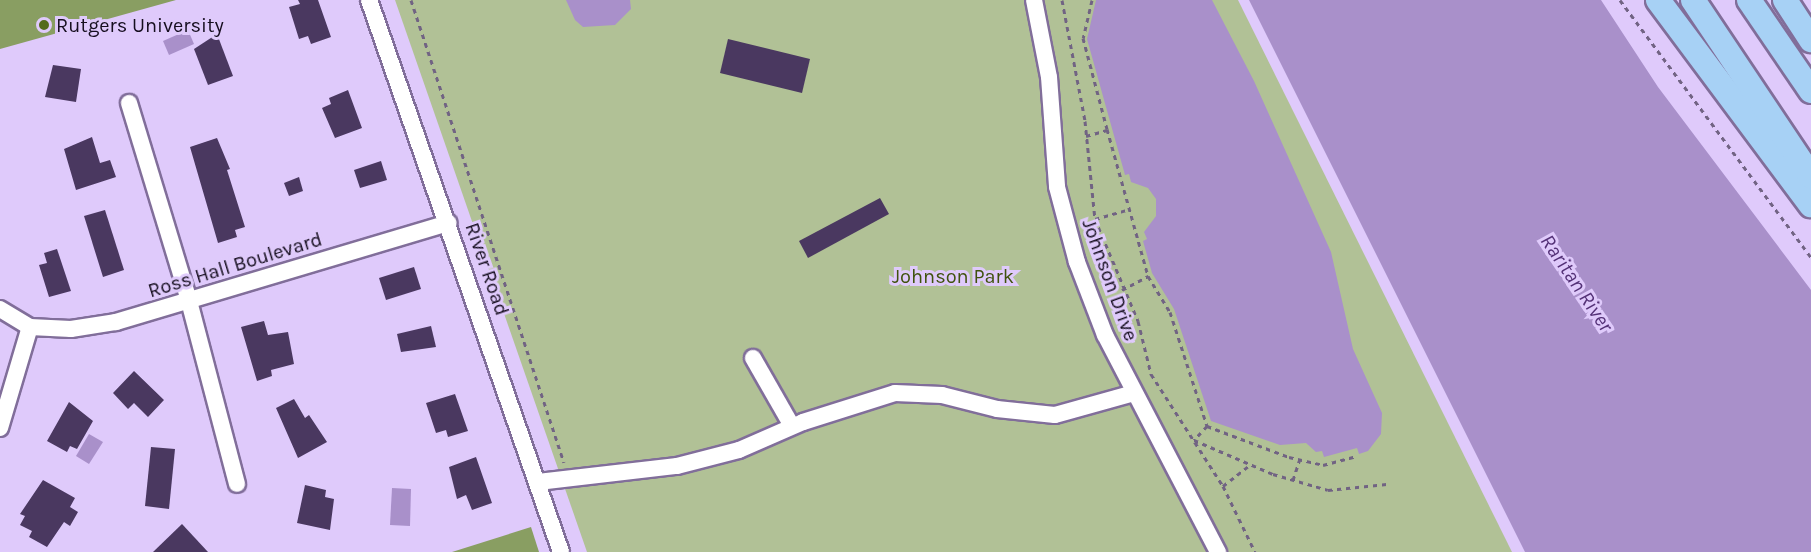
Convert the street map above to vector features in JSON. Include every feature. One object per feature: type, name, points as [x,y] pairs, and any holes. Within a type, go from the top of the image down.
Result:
[{"type":"highway","points":[[1658,0],[1811,205]]},
{"type":"highway","points":[[1694,0],[1811,176]]},
{"type":"highway","points":[[1749,0],[1811,91]]},
{"type":"highway","points":[[1785,0],[1811,39]]},
{"type":"highway","points":[[1709,21],[1811,149]]},
{"type":"street","name":"River Road","points":[[369,0],[561,552]]},
{"type":"street","name":"Johnson Drive","points":[[1034,0],[1049,77],[1057,187],[1077,262],[1134,393],[1218,552]]},
{"type":"street","points":[[129,103],[189,301],[237,484]]},
{"type":"street","name":"Ross Hall Boulevard","points":[[30,327],[71,329],[116,322],[448,223]]},
{"type":"street","points":[[0,309],[30,327],[0,428]]},
{"type":"street","points":[[753,358],[792,426]]},
{"type":"street","points":[[538,482],[677,466],[739,450],[792,426],[895,393],[942,395],[997,409],[1055,415],[1134,393]]},
{"type":"path","points":[[411,0],[569,478]]},
{"type":"path","points":[[1064,0],[1086,136],[1095,219],[1122,290],[1138,321],[1150,374],[1223,486],[1255,552]]},
{"type":"path","points":[[1092,0],[1083,38],[1107,129],[1148,276],[1170,312],[1207,426]]},
{"type":"path","points":[[1620,0],[1811,256]]},
{"type":"path","points":[[1086,136],[1107,129]]},
{"type":"path","points":[[1095,219],[1130,209]]},
{"type":"path","points":[[1122,290],[1148,276]]},
{"type":"path","points":[[1194,440],[1207,426]]},
{"type":"path","points":[[1207,426],[1323,465],[1357,456]]},
{"type":"path","points":[[1194,440],[1250,466],[1328,490],[1379,482],[1387,484]]},
{"type":"path","points":[[1293,480],[1300,459]]},
{"type":"path","points":[[1223,486],[1250,466]]},
{"type":"green space","name":"Rutgers University","points":[[0,0],[176,0],[0,49]]},
{"type":"green space","name":"Johnson Park","points":[[395,0],[1238,0],[1512,552],[587,552]]},
{"type":"green space","points":[[531,527],[539,552],[452,552]]},
{"type":"water","points":[[566,0],[630,0],[631,9],[615,25],[583,27],[575,20]]},
{"type":"water","points":[[1096,0],[1212,0],[1254,81],[1331,252],[1353,349],[1382,413],[1381,434],[1368,451],[1359,454],[1357,448],[1324,457],[1322,451],[1316,452],[1306,443],[1280,445],[1211,421],[1174,309],[1152,273],[1143,241],[1147,239],[1144,232],[1156,216],[1156,199],[1148,188],[1131,182],[1129,174],[1125,175],[1087,39]]},
{"type":"water","name":"Raritan River","points":[[1249,0],[1601,0],[1658,87],[1811,290],[1811,552],[1525,552]]},
{"type":"water","points":[[188,30],[194,44],[169,55],[163,41]]},
{"type":"water","points":[[89,434],[103,442],[89,464],[76,456]]},
{"type":"water","points":[[392,488],[411,489],[410,526],[390,525]]},
{"type":"building","points":[[298,0],[318,0],[331,37],[311,44],[308,36],[299,39],[289,7],[300,4]]},
{"type":"building","points":[[217,34],[233,76],[208,85],[194,49]]},
{"type":"building","points":[[728,39],[810,59],[802,93],[720,73]]},
{"type":"building","points":[[53,65],[81,69],[76,102],[45,97]]},
{"type":"building","points":[[348,90],[362,128],[335,138],[322,108],[331,104],[329,98]]},
{"type":"building","points":[[92,137],[100,163],[110,160],[116,177],[76,190],[64,149]]},
{"type":"building","points":[[217,138],[230,169],[227,170],[245,227],[235,230],[237,237],[218,243],[190,147]]},
{"type":"building","points":[[381,161],[387,180],[360,188],[354,170]]},
{"type":"building","points":[[299,177],[303,191],[289,196],[284,183]]},
{"type":"building","points":[[880,198],[889,214],[808,258],[799,241]]},
{"type":"building","points":[[105,210],[124,270],[103,277],[84,216]]},
{"type":"building","points":[[57,249],[71,291],[49,297],[39,265],[47,263],[44,253]]},
{"type":"building","points":[[414,267],[421,289],[386,300],[379,278]]},
{"type":"building","points":[[264,321],[268,335],[288,332],[294,364],[271,370],[272,376],[257,381],[241,327]]},
{"type":"building","points":[[431,326],[436,347],[401,352],[397,334]]},
{"type":"building","points":[[134,371],[164,400],[148,417],[134,403],[128,409],[113,393]]},
{"type":"building","points":[[455,394],[468,431],[448,437],[446,430],[436,433],[426,403]]},
{"type":"building","points":[[294,399],[305,418],[309,415],[327,442],[298,458],[276,408]]},
{"type":"building","points":[[69,402],[93,421],[77,449],[70,446],[67,452],[47,441]]},
{"type":"building","points":[[151,447],[175,449],[169,509],[145,506]]},
{"type":"building","points":[[476,457],[492,503],[472,510],[466,495],[457,499],[449,467]]},
{"type":"building","points":[[43,480],[75,498],[70,507],[78,512],[70,526],[64,522],[47,547],[29,537],[32,531],[20,525],[25,516],[20,514]]},
{"type":"building","points":[[305,485],[326,490],[325,497],[334,499],[330,530],[297,523]]},
{"type":"building","points":[[182,524],[208,552],[153,552]]},
{"type":"place","name":"Rutgers University","points":[[44,25]]}]
